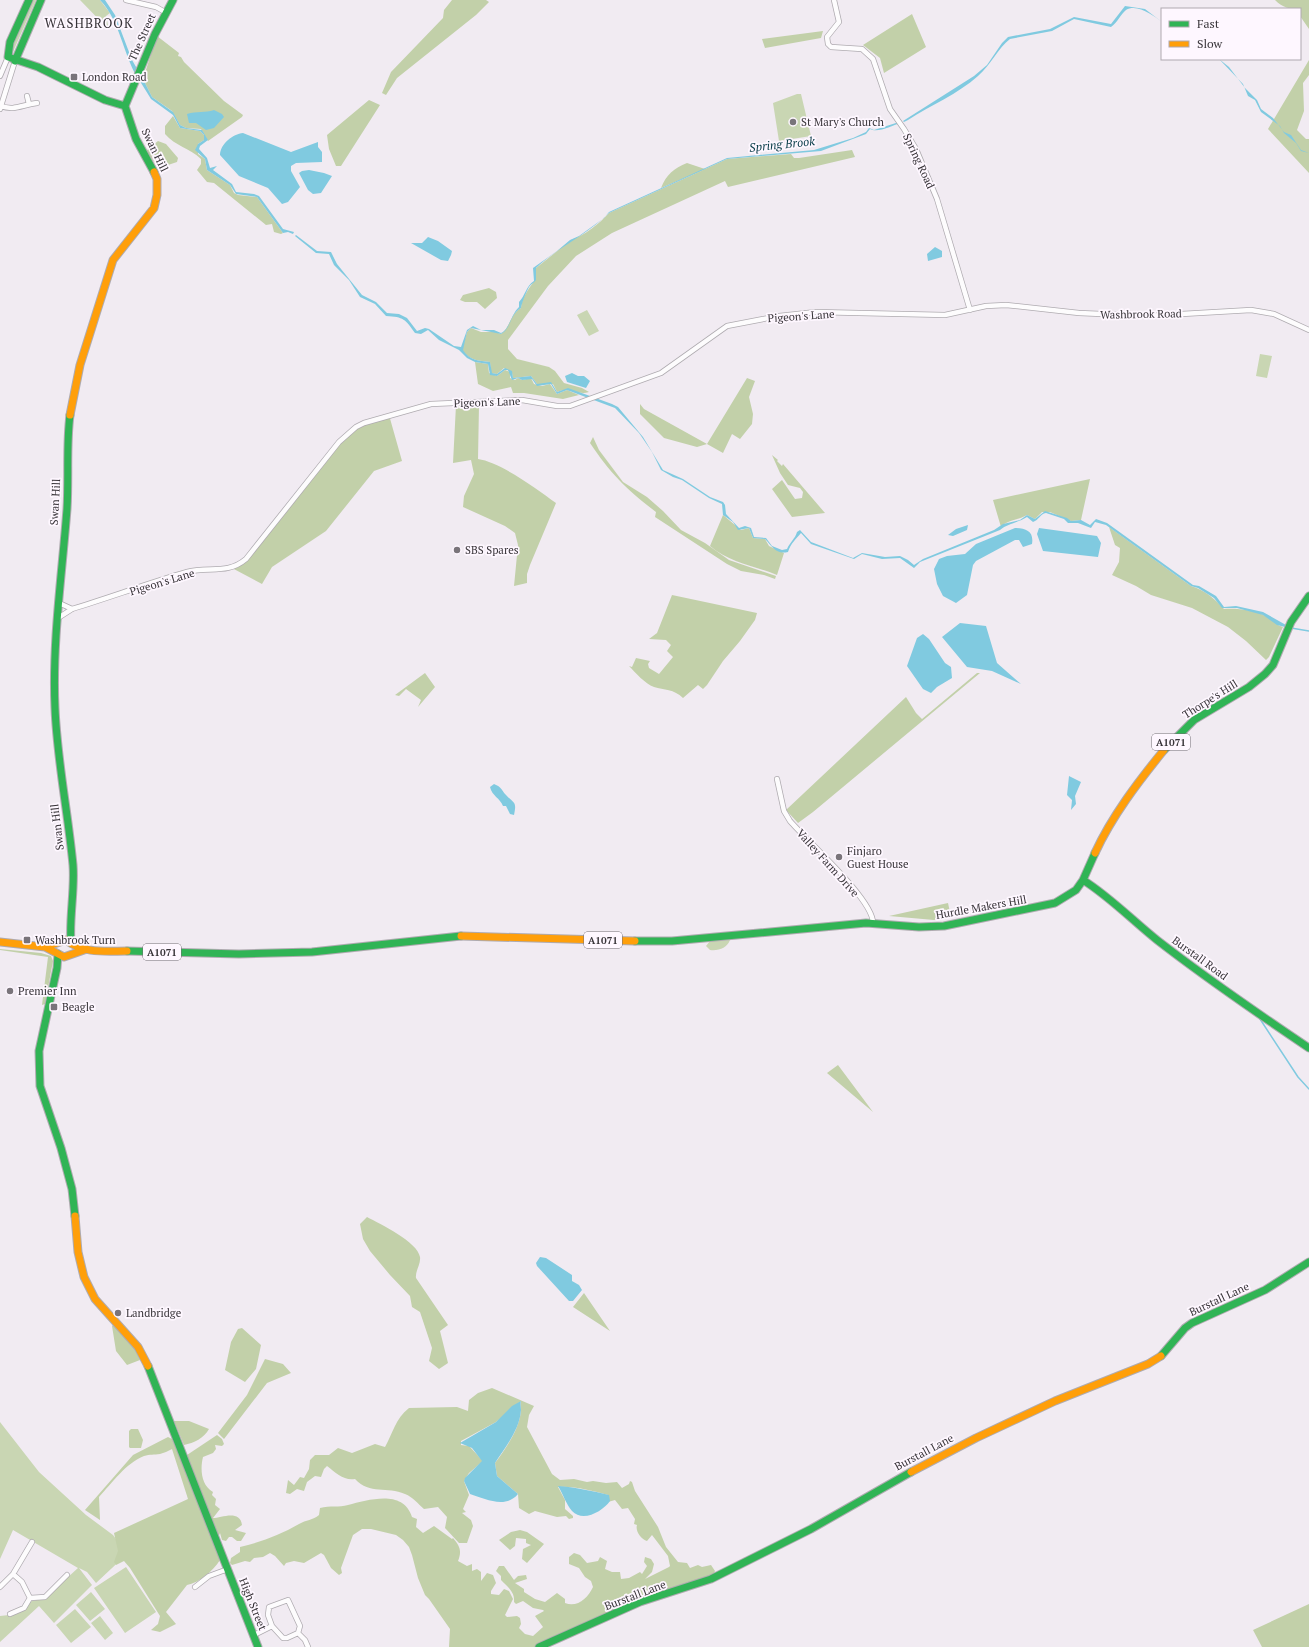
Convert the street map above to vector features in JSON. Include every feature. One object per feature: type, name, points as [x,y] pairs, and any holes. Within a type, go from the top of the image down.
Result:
[{"type":"street","points":[[0,76],[8,58],[10,42],[29,0]]},
{"type":"street","points":[[36,103],[11,110],[0,107],[15,61],[41,0]]},
{"type":"street","points":[[126,0],[156,7],[165,12]]},
{"type":"street","name":"The Street","points":[[125,106],[165,12],[173,0]]},
{"type":"street","name":"Spring Road","points":[[834,0],[839,22],[827,37],[828,44],[831,47],[862,49],[873,59],[890,109],[902,125],[916,149],[937,200],[970,310]]},
{"type":"street","points":[[8,58],[38,68],[105,100],[125,106]]},
{"type":"street","points":[[27,96],[29,104]]},
{"type":"street","name":"Swan Hill","points":[[69,955],[71,944],[70,927],[73,907],[73,866],[55,709],[58,618],[68,489],[68,431],[72,400],[113,260],[154,208],[157,195],[158,179],[136,140],[125,106]]},
{"type":"street","name":"Washbrook Road","points":[[970,310],[1006,305],[1078,313],[1147,316],[1251,310],[1274,314],[1309,330]]},
{"type":"street","name":"Pigeon's Lane","points":[[58,618],[72,610],[187,572],[226,570],[237,565],[246,559],[339,442],[356,427],[364,423],[431,404],[517,400],[557,406],[570,406],[661,373],[677,363],[718,332],[738,323],[779,316],[816,312],[945,316],[970,310]]},
{"type":"street","name":"Thorpe's Hill","points":[[1083,880],[1103,835],[1154,760],[1194,720],[1239,694],[1266,674],[1277,656],[1291,622],[1309,596]]},
{"type":"street","points":[[59,603],[72,610]]},
{"type":"street","name":"Valley Farm Drive","points":[[777,779],[784,811],[790,821],[847,881],[870,910],[873,923]]},
{"type":"street","name":"Hurdle Makers Hill","points":[[873,923],[933,927],[1030,910],[1063,900],[1076,890],[1083,880]]},
{"type":"street","name":"Burstall Road","points":[[1083,880],[1094,887],[1144,930],[1198,972],[1309,1048]]},
{"type":"street","name":"A1071","points":[[69,955],[85,950],[239,954],[312,952],[424,938],[472,935],[620,941],[672,941],[873,923]]},
{"type":"street","name":"Swan Hill","points":[[61,941],[70,927]]},
{"type":"street","points":[[45,947],[61,941],[71,944]]},
{"type":"street","name":"High Street","points":[[61,941],[57,953],[57,968],[39,1051],[39,1078],[43,1097],[61,1148],[72,1189],[81,1269],[95,1299],[138,1347],[150,1370],[258,1647]]},
{"type":"street","points":[[0,942],[45,947],[64,957],[69,955]]},
{"type":"street","name":"A1071","points":[[71,944],[85,950]]},
{"type":"street","points":[[57,968],[69,955]]},
{"type":"street","name":"Burstall Lane","points":[[539,1647],[640,1602],[711,1579],[811,1529],[897,1479],[976,1438],[1055,1401],[1148,1364],[1165,1353],[1185,1328],[1192,1323],[1265,1290],[1309,1262]]},
{"type":"street","points":[[0,1587],[14,1574],[32,1542]]},
{"type":"street","points":[[195,1587],[208,1576],[228,1569]]},
{"type":"street","points":[[14,1574],[22,1582],[30,1598]]},
{"type":"street","points":[[30,1598],[44,1597],[67,1575]]},
{"type":"street","points":[[10,1614],[24,1608],[30,1598]]},
{"type":"street","points":[[288,1600],[300,1626],[298,1634],[283,1638],[272,1626],[268,1615],[269,1607],[288,1600]]},
{"type":"street","points":[[254,1635],[272,1626]]},
{"type":"street","points":[[298,1634],[305,1640],[308,1647]]},
{"type":"green space","points":[[32,0],[36,0],[12,54],[11,45]]},
{"type":"green space","points":[[80,0],[100,0],[110,13],[106,16],[109,30]]},
{"type":"green space","points":[[452,0],[486,0],[489,2],[476,15],[397,78],[386,95],[382,93],[391,72],[443,18],[444,10]]},
{"type":"green space","points":[[1275,0],[1309,0],[1309,29],[1301,17],[1301,8],[1286,8]]},
{"type":"green space","points":[[912,14],[926,47],[884,73],[880,58],[863,45]]},
{"type":"green space","points":[[823,31],[821,38],[765,48],[762,39]]},
{"type":"green space","points":[[157,36],[179,53],[178,56],[181,57],[184,62],[224,101],[243,115],[242,117],[208,141],[201,129],[186,128],[180,125],[172,111],[152,97],[143,79]]},
{"type":"green space","points":[[1309,60],[1309,75],[1303,83],[1304,111],[1297,130],[1306,139],[1309,139],[1309,173],[1268,129]]},
{"type":"green space","points":[[797,94],[801,94],[811,136],[779,141],[773,103]]},
{"type":"green space","points":[[369,100],[380,105],[341,166],[336,166],[329,149],[327,135]]},
{"type":"green space","points":[[173,116],[180,128],[200,131],[204,135],[204,140],[198,144],[198,154],[205,159],[207,170],[230,185],[234,193],[238,195],[257,197],[283,233],[281,234],[274,232],[272,224],[266,225],[214,183],[207,182],[197,170],[201,164],[201,159],[165,134],[165,126]]},
{"type":"green space","points":[[158,141],[166,144],[178,158],[177,162],[168,165],[161,171],[146,151]]},
{"type":"green space","points":[[852,150],[855,157],[728,187],[725,181],[612,233],[576,256],[548,286],[508,340],[508,349],[517,359],[549,367],[555,371],[564,383],[582,388],[589,392],[581,393],[571,390],[562,390],[557,392],[553,384],[537,384],[531,376],[513,378],[512,373],[504,368],[497,374],[491,373],[490,362],[471,358],[462,350],[467,332],[471,328],[481,332],[495,332],[501,334],[514,314],[521,308],[524,296],[536,278],[536,268],[571,240],[592,229],[609,213],[727,159],[791,154],[794,158],[799,158]]},
{"type":"green space","points":[[687,163],[705,169],[661,188],[665,179],[671,172]]},
{"type":"green space","points":[[489,288],[496,292],[497,298],[485,309],[477,302],[465,302],[460,300],[463,295]]},
{"type":"green space","points":[[587,310],[599,331],[589,336],[577,315]]},
{"type":"green space","points":[[1260,354],[1272,356],[1267,378],[1256,376]]},
{"type":"green space","points":[[475,362],[488,364],[489,373],[497,376],[505,370],[510,372],[510,378],[515,380],[518,378],[522,380],[531,378],[534,384],[542,386],[550,384],[557,394],[567,390],[579,395],[563,399],[524,393],[513,393],[511,387],[493,391],[478,384]]},
{"type":"green space","points":[[747,378],[755,381],[749,397],[753,414],[752,424],[740,439],[732,434],[723,453],[707,444]]},
{"type":"green space","points":[[640,404],[644,409],[707,444],[697,447],[664,438],[640,414]]},
{"type":"green space","points":[[456,405],[479,405],[478,459],[497,465],[529,484],[556,503],[530,565],[527,574],[527,583],[514,586],[518,545],[515,533],[505,526],[463,507],[464,496],[474,474],[471,460],[453,463]]},
{"type":"green space","points":[[389,415],[402,461],[374,471],[326,531],[272,567],[262,584],[232,568],[242,562],[333,449],[356,427]]},
{"type":"green space","points":[[593,437],[599,450],[623,482],[647,497],[681,530],[705,543],[729,560],[776,576],[775,579],[764,575],[741,571],[727,564],[655,517],[656,512],[636,496],[605,463],[590,443]]},
{"type":"green space","points":[[772,455],[782,466],[783,464],[825,513],[792,517],[772,489],[782,480],[795,499],[802,498],[803,492],[800,488],[788,485],[780,473]]},
{"type":"green space","points":[[1090,479],[1081,520],[1071,521],[1050,512],[1042,512],[1035,519],[1027,515],[1006,523],[1001,527],[993,500]]},
{"type":"green space","points":[[723,515],[741,530],[749,528],[753,538],[765,539],[769,546],[784,553],[777,575],[734,560],[710,546]]},
{"type":"green space","points":[[1109,527],[1191,586],[1209,595],[1224,609],[1252,611],[1267,617],[1283,627],[1269,657],[1266,660],[1246,641],[1228,627],[1192,608],[1151,595],[1112,575],[1119,562],[1120,548],[1115,545]]},
{"type":"green space","points":[[672,595],[757,613],[755,620],[723,661],[707,685],[703,689],[698,685],[683,698],[673,691],[654,687],[647,683],[629,666],[632,667],[636,658],[650,661],[648,664],[649,668],[659,674],[673,657],[667,651],[671,645],[666,640],[649,639],[657,633]]},
{"type":"green space","points":[[425,673],[435,687],[418,707],[421,700],[406,689],[399,696],[395,695]]},
{"type":"green space","points":[[977,673],[980,673],[798,823],[786,810],[906,697],[916,713],[922,719]]},
{"type":"green space","points":[[948,903],[951,917],[934,920],[889,916]]},
{"type":"green space","points":[[730,940],[725,947],[716,950],[710,950],[706,946],[710,941]]},
{"type":"green space","points":[[0,949],[41,953],[51,956],[53,961],[45,1004],[42,1005],[48,957]]},
{"type":"green space","points":[[838,1065],[873,1112],[827,1073]]},
{"type":"green space","points":[[367,1217],[398,1234],[413,1245],[418,1251],[420,1260],[416,1278],[448,1325],[440,1331],[448,1363],[439,1369],[429,1361],[432,1348],[420,1312],[412,1307],[410,1296],[370,1251],[363,1239],[360,1224]]},
{"type":"green space","points":[[584,1293],[610,1331],[573,1307]]},
{"type":"green space","points":[[114,1324],[133,1345],[140,1360],[127,1365],[116,1351],[112,1326]]},
{"type":"green space","points":[[242,1328],[261,1345],[256,1369],[245,1382],[225,1370],[231,1342],[238,1329]]},
{"type":"green space","points":[[265,1359],[283,1364],[291,1373],[267,1383],[224,1439],[218,1433],[247,1395]]},
{"type":"green space","points":[[492,1388],[534,1406],[529,1415],[527,1427],[552,1474],[560,1480],[574,1479],[587,1482],[617,1482],[622,1488],[629,1484],[630,1481],[632,1482],[635,1491],[658,1527],[666,1547],[678,1562],[687,1563],[690,1568],[698,1565],[702,1567],[711,1565],[715,1571],[711,1579],[630,1607],[626,1601],[624,1601],[619,1612],[539,1647],[449,1647],[450,1629],[425,1595],[418,1578],[409,1547],[396,1535],[371,1529],[362,1529],[353,1535],[341,1568],[342,1573],[339,1575],[331,1568],[324,1555],[321,1553],[304,1563],[294,1561],[286,1563],[284,1566],[275,1556],[270,1553],[263,1557],[254,1558],[250,1562],[245,1561],[232,1565],[230,1563],[231,1558],[240,1552],[240,1547],[270,1538],[314,1518],[319,1515],[320,1508],[345,1506],[375,1499],[393,1500],[408,1508],[412,1517],[417,1519],[416,1527],[423,1533],[434,1526],[452,1539],[453,1538],[460,1549],[458,1561],[467,1566],[472,1564],[472,1571],[477,1569],[481,1572],[481,1581],[487,1573],[493,1575],[496,1583],[491,1591],[491,1594],[499,1595],[504,1589],[509,1591],[513,1599],[505,1615],[507,1617],[517,1616],[520,1618],[521,1624],[519,1628],[525,1634],[533,1636],[543,1627],[535,1616],[544,1611],[533,1608],[523,1601],[516,1604],[514,1602],[512,1592],[501,1580],[501,1576],[496,1571],[499,1566],[504,1566],[514,1580],[518,1576],[526,1575],[527,1579],[515,1583],[524,1589],[524,1592],[535,1599],[545,1602],[557,1593],[565,1599],[565,1603],[569,1604],[582,1601],[593,1587],[591,1581],[585,1577],[579,1568],[569,1564],[569,1557],[574,1553],[580,1555],[587,1563],[598,1561],[600,1557],[607,1561],[605,1569],[612,1572],[620,1572],[621,1579],[629,1578],[640,1572],[642,1574],[647,1566],[644,1562],[645,1557],[651,1559],[654,1564],[652,1572],[645,1579],[669,1567],[668,1556],[652,1535],[647,1541],[643,1538],[638,1532],[637,1525],[634,1524],[635,1519],[628,1508],[622,1509],[615,1500],[608,1502],[608,1495],[590,1490],[558,1487],[565,1500],[565,1509],[573,1516],[573,1518],[569,1519],[566,1516],[557,1517],[535,1511],[529,1514],[519,1508],[518,1494],[497,1476],[495,1463],[508,1445],[518,1425],[521,1411],[521,1401],[496,1422],[461,1441],[461,1445],[469,1446],[483,1461],[469,1473],[464,1481],[469,1495],[463,1509],[466,1512],[462,1513],[471,1520],[473,1526],[467,1543],[459,1543],[445,1528],[447,1517],[438,1507],[424,1509],[408,1495],[367,1487],[355,1479],[347,1479],[340,1476],[327,1466],[321,1477],[315,1476],[307,1482],[304,1491],[297,1489],[290,1494],[286,1493],[288,1480],[294,1485],[300,1477],[304,1478],[309,1469],[310,1460],[315,1455],[329,1455],[338,1448],[352,1453],[375,1444],[385,1447],[397,1421],[409,1408],[457,1407],[468,1411],[469,1400],[478,1393]]},
{"type":"green space","points":[[174,1421],[189,1421],[209,1429],[198,1440],[184,1445]]},
{"type":"green space","points":[[0,1422],[39,1472],[86,1515],[113,1535],[127,1554],[96,1583],[87,1572],[79,1568],[92,1585],[54,1623],[39,1606],[0,1642],[0,1616],[9,1615],[32,1601],[45,1598],[78,1568],[13,1530],[0,1559]]},
{"type":"green space","points":[[131,1429],[138,1429],[143,1440],[141,1448],[129,1447],[129,1431]]},
{"type":"green space","points":[[217,1435],[222,1439],[224,1444],[222,1446],[215,1445],[216,1449],[213,1453],[203,1457],[202,1476],[206,1485],[213,1492],[212,1495],[216,1499],[215,1505],[220,1509],[213,1518],[230,1516],[238,1517],[241,1520],[242,1525],[235,1530],[246,1533],[241,1541],[237,1541],[232,1537],[229,1537],[226,1541],[222,1540],[220,1533],[218,1538],[186,1458],[187,1455]]},
{"type":"green space","points":[[168,1437],[172,1439],[220,1560],[205,1576],[192,1584],[187,1585],[166,1612],[176,1624],[160,1632],[151,1630],[158,1624],[160,1616],[130,1568],[124,1561],[116,1565],[114,1562],[118,1551],[114,1533],[188,1499],[172,1449],[160,1454],[144,1456],[131,1463],[99,1497],[100,1520],[85,1510],[133,1455]]},
{"type":"green space","points":[[520,1530],[527,1532],[544,1544],[527,1563],[522,1559],[523,1549],[531,1545],[526,1543],[526,1539],[516,1538],[515,1546],[510,1550],[499,1540],[511,1532]]},
{"type":"green space","points":[[126,1567],[156,1612],[125,1633],[94,1588]]},
{"type":"green space","points":[[91,1592],[105,1609],[90,1621],[76,1605]]},
{"type":"green space","points":[[1309,1604],[1309,1647],[1262,1647],[1253,1630]]},
{"type":"green space","points":[[75,1609],[91,1627],[71,1643],[56,1625]]},
{"type":"green space","points":[[100,1616],[113,1633],[105,1640],[91,1623]]},
{"type":"water","points":[[100,0],[105,0],[115,15],[132,60],[139,72],[137,77],[128,58],[117,27],[107,8]]},
{"type":"water","points":[[1125,6],[1145,9],[1161,21],[1145,11],[1130,8],[1124,12],[1111,27],[1074,19],[1052,31],[1010,39],[983,72],[970,82],[953,94],[917,115],[904,122],[903,121],[974,76],[987,65],[1008,37],[1050,29],[1074,17],[1111,24]]},
{"type":"water","points":[[1220,60],[1229,67],[1238,79]]},
{"type":"water","points":[[140,73],[152,97],[173,112],[180,125],[186,128],[202,130],[208,140],[200,146],[199,149],[207,158],[210,168],[217,166],[213,170],[232,184],[236,192],[259,196],[283,229],[294,232],[293,234],[288,232],[283,233],[257,197],[236,194],[230,185],[207,170],[205,159],[195,150],[198,144],[204,140],[204,135],[200,131],[180,128],[173,115],[151,99],[138,78]]},
{"type":"water","points":[[1244,87],[1257,100],[1261,109],[1273,118],[1278,125],[1261,112],[1255,100],[1248,96]]},
{"type":"water","points":[[214,110],[222,114],[224,117],[214,128],[206,130],[196,123],[189,123],[187,114]]},
{"type":"water","points":[[899,122],[900,123],[889,127],[881,130],[874,130]]},
{"type":"water","points":[[869,128],[874,130],[870,129],[866,134],[821,151],[727,159],[605,216],[609,212],[727,158],[814,150],[853,138],[866,132]]},
{"type":"water","points":[[1282,129],[1284,132],[1291,135],[1301,150],[1309,153],[1301,151],[1296,143],[1284,133]]},
{"type":"water","points":[[243,133],[291,152],[318,142],[318,147],[322,152],[322,162],[296,163],[291,166],[291,171],[300,187],[288,202],[282,204],[268,188],[239,176],[220,155],[222,147],[228,140],[235,135]]},
{"type":"water","points":[[309,170],[332,176],[321,193],[313,194],[308,190],[299,173]]},
{"type":"water","points":[[602,220],[536,268],[536,280],[529,287],[521,308],[517,311],[507,329],[504,332],[501,334],[481,330],[494,330],[501,333],[504,331],[519,307],[519,302],[531,283],[534,281],[533,268],[570,240],[579,236]]},
{"type":"water","points":[[296,235],[317,251],[331,252],[337,264],[362,295],[376,302],[387,313],[399,314],[407,318],[417,331],[425,328],[429,329],[454,346],[461,347],[467,330],[473,326],[481,330],[471,328],[467,332],[463,350],[468,356],[478,360],[490,362],[492,373],[497,374],[505,368],[512,371],[513,378],[531,376],[537,384],[551,382],[557,392],[568,388],[618,407],[643,437],[663,470],[683,479],[710,497],[723,502],[725,505],[726,514],[739,528],[745,526],[751,528],[754,537],[766,538],[772,546],[782,550],[787,549],[797,532],[800,530],[811,542],[853,558],[862,553],[885,557],[900,556],[914,565],[923,559],[994,530],[1003,524],[1020,520],[1027,515],[1035,519],[1045,511],[1067,518],[1071,521],[1081,520],[1090,525],[1096,519],[1107,523],[1193,585],[1199,586],[1216,596],[1224,607],[1236,606],[1263,612],[1286,625],[1285,627],[1277,625],[1263,615],[1237,608],[1222,608],[1214,598],[1198,588],[1191,586],[1106,525],[1095,522],[1091,528],[1078,523],[1068,523],[1064,519],[1046,513],[1033,522],[1027,517],[1000,530],[920,562],[914,568],[900,558],[882,559],[862,554],[854,559],[811,544],[801,533],[792,544],[788,552],[784,553],[777,551],[772,547],[765,539],[753,538],[749,528],[738,530],[733,522],[723,515],[722,504],[709,498],[682,480],[661,470],[652,452],[639,433],[615,408],[567,390],[557,394],[551,384],[537,386],[532,379],[522,380],[518,378],[512,380],[508,370],[505,370],[497,376],[490,375],[488,364],[475,362],[467,358],[459,350],[439,340],[428,330],[421,334],[415,333],[404,320],[397,317],[386,316],[375,304],[360,297],[349,280],[334,265],[329,254],[316,253],[295,236]]},
{"type":"water","points":[[428,237],[438,241],[452,251],[448,261],[441,260],[411,243],[422,243]]},
{"type":"water","points":[[935,247],[942,251],[942,257],[928,261],[927,254]]},
{"type":"water","points":[[572,373],[578,376],[584,376],[590,381],[586,388],[567,382],[565,376]]},
{"type":"water","points":[[968,525],[967,530],[953,536],[948,535],[956,529]]},
{"type":"water","points":[[1015,528],[1023,529],[1029,532],[1032,536],[1032,544],[1023,547],[1019,540],[1015,540],[976,561],[973,565],[967,595],[956,603],[943,596],[937,584],[934,569],[939,559],[947,556],[965,554],[976,544]]},
{"type":"water","points":[[1039,528],[1097,536],[1101,543],[1098,557],[1043,551],[1037,534]]},
{"type":"water","points":[[960,623],[986,626],[997,663],[1021,684],[992,671],[967,667],[942,637]]},
{"type":"water","points":[[923,634],[929,639],[945,663],[951,667],[952,678],[937,687],[931,693],[923,689],[907,666],[917,638]]},
{"type":"water","points":[[1069,776],[1081,782],[1075,796],[1076,804],[1071,810],[1072,800],[1067,795]]},
{"type":"water","points":[[494,784],[500,787],[514,803],[514,815],[510,814],[506,806],[503,806],[492,793],[490,787]]},
{"type":"water","points":[[540,1257],[546,1258],[572,1275],[572,1281],[579,1285],[582,1290],[573,1301],[569,1301],[537,1266],[536,1263]]},
{"type":"water","points":[[521,1401],[518,1424],[495,1463],[497,1476],[518,1494],[513,1499],[508,1501],[495,1502],[470,1494],[464,1481],[465,1478],[482,1461],[472,1448],[460,1443],[496,1422],[512,1406]]},
{"type":"water","points":[[558,1486],[584,1489],[609,1495],[610,1501],[598,1512],[587,1516],[582,1516],[572,1511]]},
{"type":"waterway","points":[[1291,628],[1309,631]]},
{"type":"waterway","points":[[1260,1019],[1298,1077],[1309,1089]]},
{"type":"traffic: fast","points":[[29,0],[10,42],[8,57],[38,67],[105,100],[125,106]]},
{"type":"traffic: fast","points":[[15,61],[41,0]]},
{"type":"traffic: fast","points":[[125,106],[155,34],[173,0]]},
{"type":"traffic: fast","points":[[125,106],[136,139],[154,172]]},
{"type":"traffic: fast","points":[[70,415],[68,438],[67,509],[56,633],[54,683],[56,728],[73,865],[71,943]]},
{"type":"traffic: fast","points":[[1164,750],[1194,720],[1249,687],[1265,674],[1273,665],[1291,622],[1309,596]]},
{"type":"traffic: fast","points":[[635,941],[672,941],[866,923],[919,927],[944,926],[1055,903],[1076,890],[1083,880],[1095,853]]},
{"type":"traffic: fast","points":[[1083,880],[1112,901],[1157,940],[1194,968],[1309,1048]]},
{"type":"traffic: fast","points":[[127,951],[239,954],[312,952],[461,936]]},
{"type":"traffic: fast","points":[[58,954],[57,968],[39,1051],[40,1086],[61,1148],[72,1189],[75,1216]]},
{"type":"traffic: fast","points":[[1161,1356],[1185,1328],[1192,1323],[1265,1290],[1309,1262]]},
{"type":"traffic: fast","points":[[148,1366],[258,1647]]},
{"type":"traffic: fast","points":[[539,1647],[640,1602],[711,1579],[811,1529],[911,1472]]},
{"type":"traffic: slow","points":[[70,415],[80,365],[113,260],[154,208],[157,195],[157,179],[154,172]]},
{"type":"traffic: slow","points":[[1095,853],[1109,826],[1126,800],[1164,750]]},
{"type":"traffic: slow","points":[[461,936],[635,941]]},
{"type":"traffic: slow","points":[[0,942],[45,947],[66,940],[80,948],[88,950],[127,951]]},
{"type":"traffic: slow","points":[[45,947],[64,957],[84,950]]},
{"type":"traffic: slow","points":[[75,1216],[78,1252],[84,1277],[95,1299],[138,1347],[148,1366]]},
{"type":"traffic: slow","points":[[911,1472],[976,1438],[1055,1401],[1148,1364],[1161,1356]]},
{"type":"place","name":"London Road","points":[[74,77]]},
{"type":"place","name":"St Mary's Church","points":[[793,122]]},
{"type":"place","name":"SBS Spares","points":[[457,550]]},
{"type":"place","name":"Finjaro Guest House","points":[[839,857]]},
{"type":"place","name":"Washbrook Turn","points":[[27,940]]},
{"type":"place","name":"Premier Inn","points":[[10,991]]},
{"type":"place","name":"Beagle","points":[[54,1007]]},
{"type":"place","name":"Landbridge","points":[[118,1313]]},
{"type":"district","name":"WASHBROOK","points":[[89,23]]},
{"type":"water label","name":"Spring Brook","points":[[782,144]]}]
